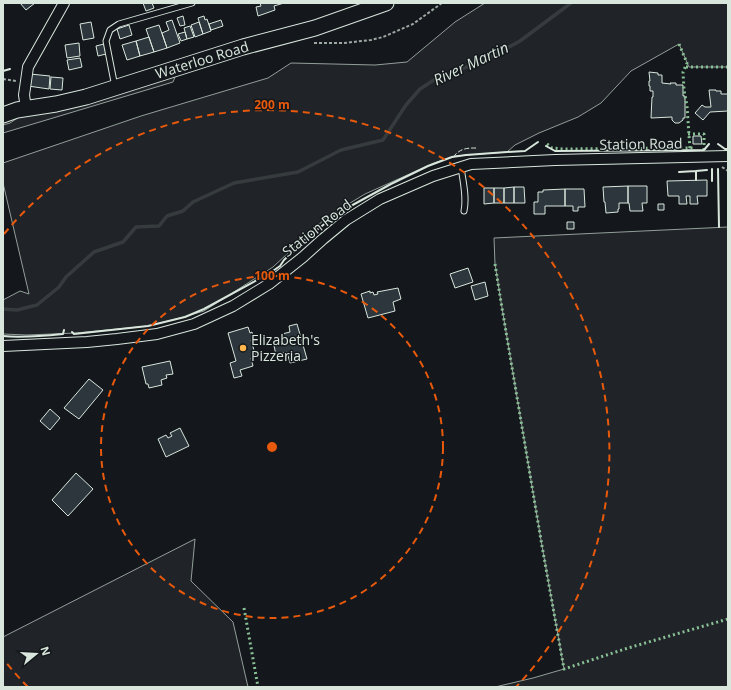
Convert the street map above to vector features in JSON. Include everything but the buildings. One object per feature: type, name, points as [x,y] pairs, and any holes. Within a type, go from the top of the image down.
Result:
[{"type":"street","points":[[12,111],[24,95],[28,67],[64,3]]},
{"type":"street","name":"Waterloo Road","points":[[12,111],[56,104],[86,97],[243,47],[315,28],[386,3]]},
{"type":"street","name":"Station Road","points":[[3,346],[87,342],[157,334],[194,324],[234,306],[269,284],[346,220],[380,199],[433,176],[471,164],[555,160],[728,156]]},
{"type":"lane","points":[[115,87],[106,41],[110,30],[119,24],[192,3]]},
{"type":"lane","points":[[461,168],[466,204],[464,211]]},
{"type":"path","points":[[310,43],[344,43],[383,37],[413,24],[442,3]]},
{"type":"shaded area","points":[[485,3],[728,3],[728,67],[689,67],[679,44],[631,71],[601,103],[578,117],[539,133],[515,145],[507,152],[455,156],[434,163],[365,194],[327,217],[273,267],[204,311],[148,326],[76,333],[27,335],[3,334],[3,300],[20,291],[29,294],[3,183],[3,163],[141,116],[268,78],[291,63],[375,65],[407,62],[455,22]]},
{"type":"shaded area","points":[[177,72],[173,82],[3,133],[3,125],[10,123],[19,117]]},
{"type":"shaded area","points":[[728,227],[728,687],[495,687],[564,669],[501,302],[495,264],[494,238]]},
{"type":"shaded area","points":[[195,539],[191,581],[233,622],[248,687],[3,687],[3,637]]},
{"type":"waterway","name":"River Martin","points":[[3,309],[17,310],[37,305],[59,287],[66,277],[94,252],[123,242],[136,227],[159,226],[167,216],[183,211],[193,202],[234,183],[298,172],[341,150],[383,140],[406,105],[420,89],[437,78],[483,61],[520,41],[571,3]]},
{"type":"hedge","points":[[679,44],[687,63],[683,72],[690,150]]},
{"type":"hedge","points":[[686,67],[728,67]]},
{"type":"hedge","points":[[688,134],[704,134],[704,150]]},
{"type":"hedge","points":[[547,144],[552,148],[564,149],[694,148]]},
{"type":"hedge","points":[[495,264],[564,669],[628,648],[728,619]]},
{"type":"hedge","points":[[244,608],[258,687]]},
{"type":"fence","points":[[453,157],[464,149],[478,148]]},
{"type":"wall","points":[[3,71],[10,69]]},
{"type":"wall","points":[[72,332],[74,334],[148,326],[185,317],[204,309],[270,273],[280,266],[284,260],[307,238],[338,213],[391,184],[428,166],[452,157],[525,151],[538,142]]},
{"type":"wall","points":[[546,146],[555,151],[704,150],[709,144]]},
{"type":"wall","points":[[718,144],[725,149],[728,149]]},
{"type":"wall","points":[[712,169],[712,181]]},
{"type":"wall","points":[[718,169],[719,227]]},
{"type":"wall","points":[[696,180],[696,171],[707,170]]},
{"type":"wall","points":[[679,172],[696,171]]},
{"type":"wall","points":[[3,336],[26,337],[56,335],[63,334],[64,330]]},
{"type":"place","name":"Elizabeth's Pizzeria","points":[[243,348]]}]
